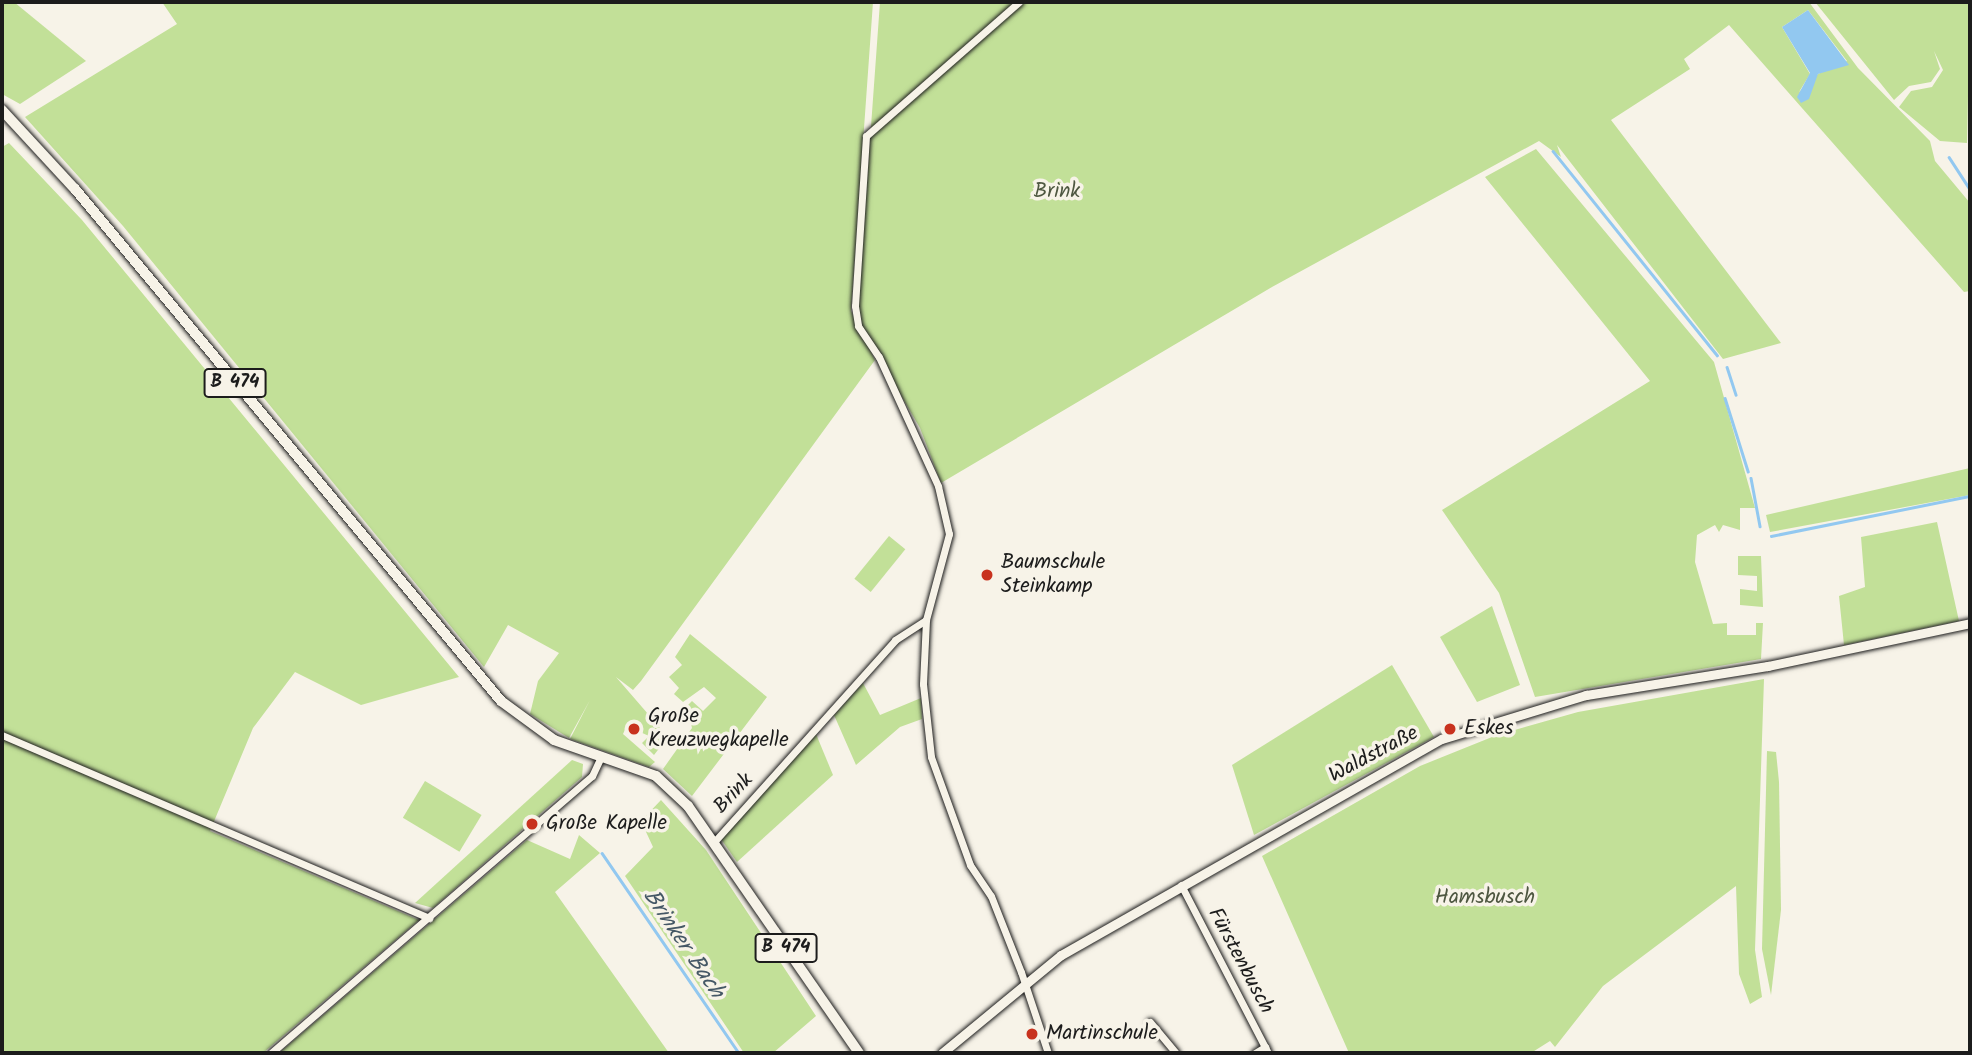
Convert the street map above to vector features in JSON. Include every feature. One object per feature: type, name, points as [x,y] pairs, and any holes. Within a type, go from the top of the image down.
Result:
[{"type":"main road","name":"B 474","points":[[2,110],[60,171],[488,687],[537,730],[665,783],[714,842],[859,1053]]},
{"type":"street","points":[[1019,2],[866,136],[858,326],[920,443],[949,534],[926,620],[923,684],[931,757],[1023,981],[1048,1053]]},
{"type":"street","name":"Brink","points":[[714,842],[895,640],[926,620]]},
{"type":"street","name":"Waldstraße","points":[[942,1053],[1023,981],[1181,885],[1381,769],[1502,717],[1586,695],[1768,666],[1970,623]]},
{"type":"street","points":[[2,735],[429,918]]},
{"type":"street","points":[[271,1053],[592,776],[601,757]]},
{"type":"street","name":"Fürstenbusch","points":[[1181,885],[1267,1050]]},
{"type":"street","points":[[1150,1022],[1176,1053]]},
{"type":"street","points":[[1255,1053],[1267,1050]]},
{"type":"green space","points":[[2,2],[14,2],[86,61],[20,104],[2,94]]},
{"type":"green space","points":[[162,2],[873,2],[851,311],[875,360],[641,681],[633,690],[616,677],[668,737],[654,755],[642,743],[649,736],[640,732],[639,721],[627,725],[623,734],[655,762],[649,767],[570,739],[590,700],[569,738],[530,714],[538,681],[559,653],[508,625],[484,667],[123,226],[25,117],[177,24]]},
{"type":"green space","name":"Brink","points":[[880,2],[1809,2],[1858,68],[1930,141],[1935,161],[1970,203],[1970,291],[1964,292],[1729,25],[1684,59],[1690,69],[1611,120],[1781,343],[1723,359],[1557,145],[1561,157],[1539,141],[1272,287],[941,483],[920,428],[857,320]],"holes":[[[1808,10],[1847,61],[1818,74],[1799,92],[1810,74],[1782,27]]]},
{"type":"green space","points":[[1815,2],[1970,2],[1967,143],[1940,141],[1899,107],[1911,91],[1932,87],[1943,70],[1934,51],[1940,69],[1931,82],[1909,86],[1894,100]]},
{"type":"green space","points":[[9,143],[82,220],[459,677],[361,705],[295,672],[253,728],[210,831],[419,920],[263,1053],[2,1053],[2,147]]},
{"type":"green space","points":[[1536,149],[1714,362],[1755,508],[1740,508],[1740,530],[1723,525],[1719,532],[1715,525],[1697,535],[1695,562],[1713,624],[1727,623],[1727,635],[1756,635],[1756,623],[1763,623],[1761,659],[1535,697],[1499,593],[1442,510],[1650,381],[1485,177]]},
{"type":"green space","points":[[1970,468],[1970,495],[1770,532],[1766,515]]},
{"type":"green space","points":[[1937,522],[1959,621],[1844,645],[1839,596],[1865,587],[1861,537]]},
{"type":"green space","points":[[889,536],[905,549],[871,592],[854,579]]},
{"type":"green space","points":[[1738,556],[1761,556],[1763,607],[1740,605],[1740,589],[1757,591],[1757,576],[1738,575]]},
{"type":"green space","points":[[1492,606],[1520,685],[1477,702],[1440,637]]},
{"type":"green space","points":[[690,634],[767,697],[692,796],[663,769],[692,728],[687,706],[692,701],[703,711],[716,698],[704,687],[683,702],[674,694],[679,688],[669,677],[682,665],[675,657]]},
{"type":"green space","points":[[1392,665],[1434,737],[1254,835],[1232,765]]},
{"type":"green space","name":"Hamsbusch","points":[[1764,679],[1755,950],[1762,997],[1750,1004],[1739,974],[1736,886],[1603,986],[1555,1047],[1550,1041],[1531,1053],[1349,1053],[1262,856],[1420,766],[1497,735],[1578,712]]},
{"type":"green space","points":[[863,683],[880,715],[921,698],[922,719],[900,727],[856,765],[834,715]]},
{"type":"green space","points":[[816,734],[833,775],[737,862],[721,839]]},
{"type":"green space","points":[[1767,751],[1776,752],[1779,782],[1781,910],[1771,995],[1762,949]]},
{"type":"green space","points":[[572,760],[583,764],[582,777],[433,908],[415,903]]},
{"type":"green space","points":[[425,781],[482,815],[459,852],[403,818]]},
{"type":"green space","points":[[661,800],[706,850],[816,1016],[773,1053],[744,1053],[625,876],[653,847],[641,821]]},
{"type":"green space","points":[[579,835],[600,853],[555,892],[669,1053],[279,1053],[527,840],[570,859]]},
{"type":"water","points":[[1808,10],[1849,65],[1818,74],[1809,99],[1801,103],[1797,97],[1810,73],[1782,27]]},
{"type":"waterway","points":[[1553,151],[1717,355]]},
{"type":"waterway","points":[[1949,157],[1970,189]]},
{"type":"waterway","points":[[1727,367],[1736,395]]},
{"type":"waterway","points":[[1725,398],[1748,471]]},
{"type":"waterway","points":[[1751,478],[1760,526]]},
{"type":"waterway","points":[[1771,536],[1970,496]]},
{"type":"waterway","name":"Brinker Bach","points":[[602,853],[739,1053]]},
{"type":"place","name":"Baumschule Steinkamp","points":[[987,575]]},
{"type":"place","name":"Große Kreuzwegkapelle","points":[[634,729]]},
{"type":"place","name":"Eskes","points":[[1450,729]]},
{"type":"place","name":"Große Kapelle","points":[[532,824]]},
{"type":"place","name":"Martinschule","points":[[1032,1034]]}]
